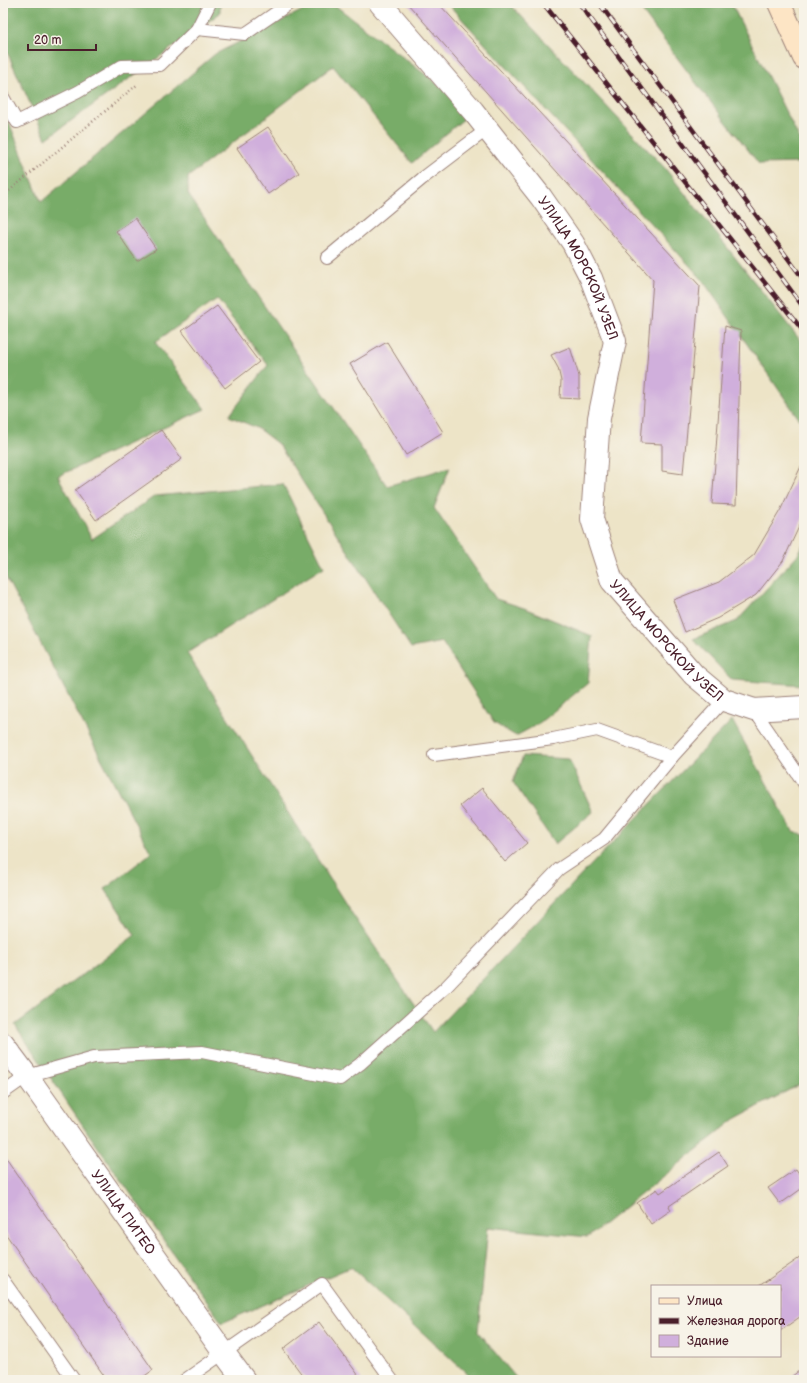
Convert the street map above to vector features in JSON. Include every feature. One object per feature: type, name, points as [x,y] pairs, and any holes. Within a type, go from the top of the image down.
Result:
[{"type":"main road","points":[[779,3],[804,58]]},
{"type":"street","name":"УЛИЦА МОРСКОЙ УЗЕЛ","points":[[380,3],[472,111],[541,197],[573,243],[591,278],[616,341],[599,418],[592,519],[612,581],[694,675],[724,700],[754,710],[804,707]]},
{"type":"street","name":"УЛИЦА ПИТЕО","points":[[3,1044],[244,1380]]},
{"type":"lane","points":[[3,98],[17,122],[78,92],[122,66],[160,65],[197,29],[210,3]]},
{"type":"lane","points":[[197,29],[244,34],[290,3]]},
{"type":"lane","points":[[327,258],[423,178],[486,130]]},
{"type":"lane","points":[[3,1093],[27,1076],[94,1057],[202,1052],[340,1079],[360,1064],[446,987],[559,869],[604,839],[672,757],[724,700]]},
{"type":"lane","points":[[754,710],[804,783]]},
{"type":"lane","points":[[434,755],[553,739],[597,730],[672,757]]},
{"type":"lane","points":[[4,1283],[74,1380]]},
{"type":"lane","points":[[184,1380],[322,1284],[392,1380]]},
{"type":"path","points":[[3,196],[160,65]]},
{"type":"green space","points":[[3,3],[220,3],[220,13],[46,139],[3,43]]},
{"type":"green space","points":[[317,3],[332,3],[473,111],[412,163],[333,66],[188,177],[188,194],[387,486],[450,467],[434,508],[496,599],[524,608],[592,636],[588,683],[538,724],[516,736],[494,723],[442,642],[411,648],[278,444],[257,428],[229,416],[268,365],[217,299],[155,342],[205,409],[58,476],[92,539],[155,496],[283,484],[324,567],[187,653],[349,909],[433,1032],[587,869],[732,720],[793,831],[804,835],[804,1082],[735,1119],[588,1237],[488,1227],[478,1332],[518,1380],[474,1380],[351,1267],[222,1323],[90,1136],[15,1025],[135,935],[105,889],[151,853],[3,572],[3,107],[41,202],[215,54]]},
{"type":"green space","points":[[447,3],[509,3],[664,167],[804,345],[804,426],[701,278]]},
{"type":"green space","points":[[636,3],[731,3],[804,148],[804,163],[759,164]]},
{"type":"green space","points":[[804,542],[804,685],[732,680],[693,639],[737,621],[799,553]]},
{"type":"green space","points":[[523,756],[569,759],[593,812],[555,844],[513,782]]},
{"type":"building","points":[[407,3],[438,3],[700,286],[683,474],[662,471],[662,444],[641,443],[653,280]]},
{"type":"building","points":[[268,127],[299,173],[268,194],[237,148]]},
{"type":"building","points":[[135,218],[156,249],[137,261],[116,231]]},
{"type":"building","points":[[217,306],[259,362],[225,388],[182,331]]},
{"type":"building","points":[[725,326],[741,331],[736,505],[712,504]]},
{"type":"building","points":[[387,342],[443,432],[406,455],[350,364]]},
{"type":"building","points":[[570,347],[579,376],[579,399],[560,398],[561,381],[558,368],[551,355]]},
{"type":"building","points":[[161,430],[182,459],[96,520],[75,490]]},
{"type":"building","points":[[804,460],[804,516],[783,561],[756,595],[718,618],[685,632],[673,600],[719,582],[754,555],[781,509]]},
{"type":"building","points":[[482,788],[527,843],[505,862],[460,806]]},
{"type":"building","points":[[719,1152],[728,1166],[669,1206],[671,1210],[651,1224],[637,1203],[657,1189],[660,1193]]},
{"type":"building","points":[[3,1154],[153,1370],[139,1380],[107,1380],[3,1230]]},
{"type":"building","points":[[796,1169],[804,1181],[804,1187],[780,1204],[768,1188]]},
{"type":"building","points":[[804,1255],[804,1314],[781,1330],[781,1285],[760,1285]]},
{"type":"building","points":[[319,1322],[362,1380],[306,1380],[283,1349]]},
{"type":"building","points":[[804,1367],[804,1380],[787,1380]]},
{"type":"railway","points":[[543,3],[804,332]]},
{"type":"railway","points":[[579,3],[804,308]]},
{"type":"railway","points":[[599,3],[804,280]]}]
